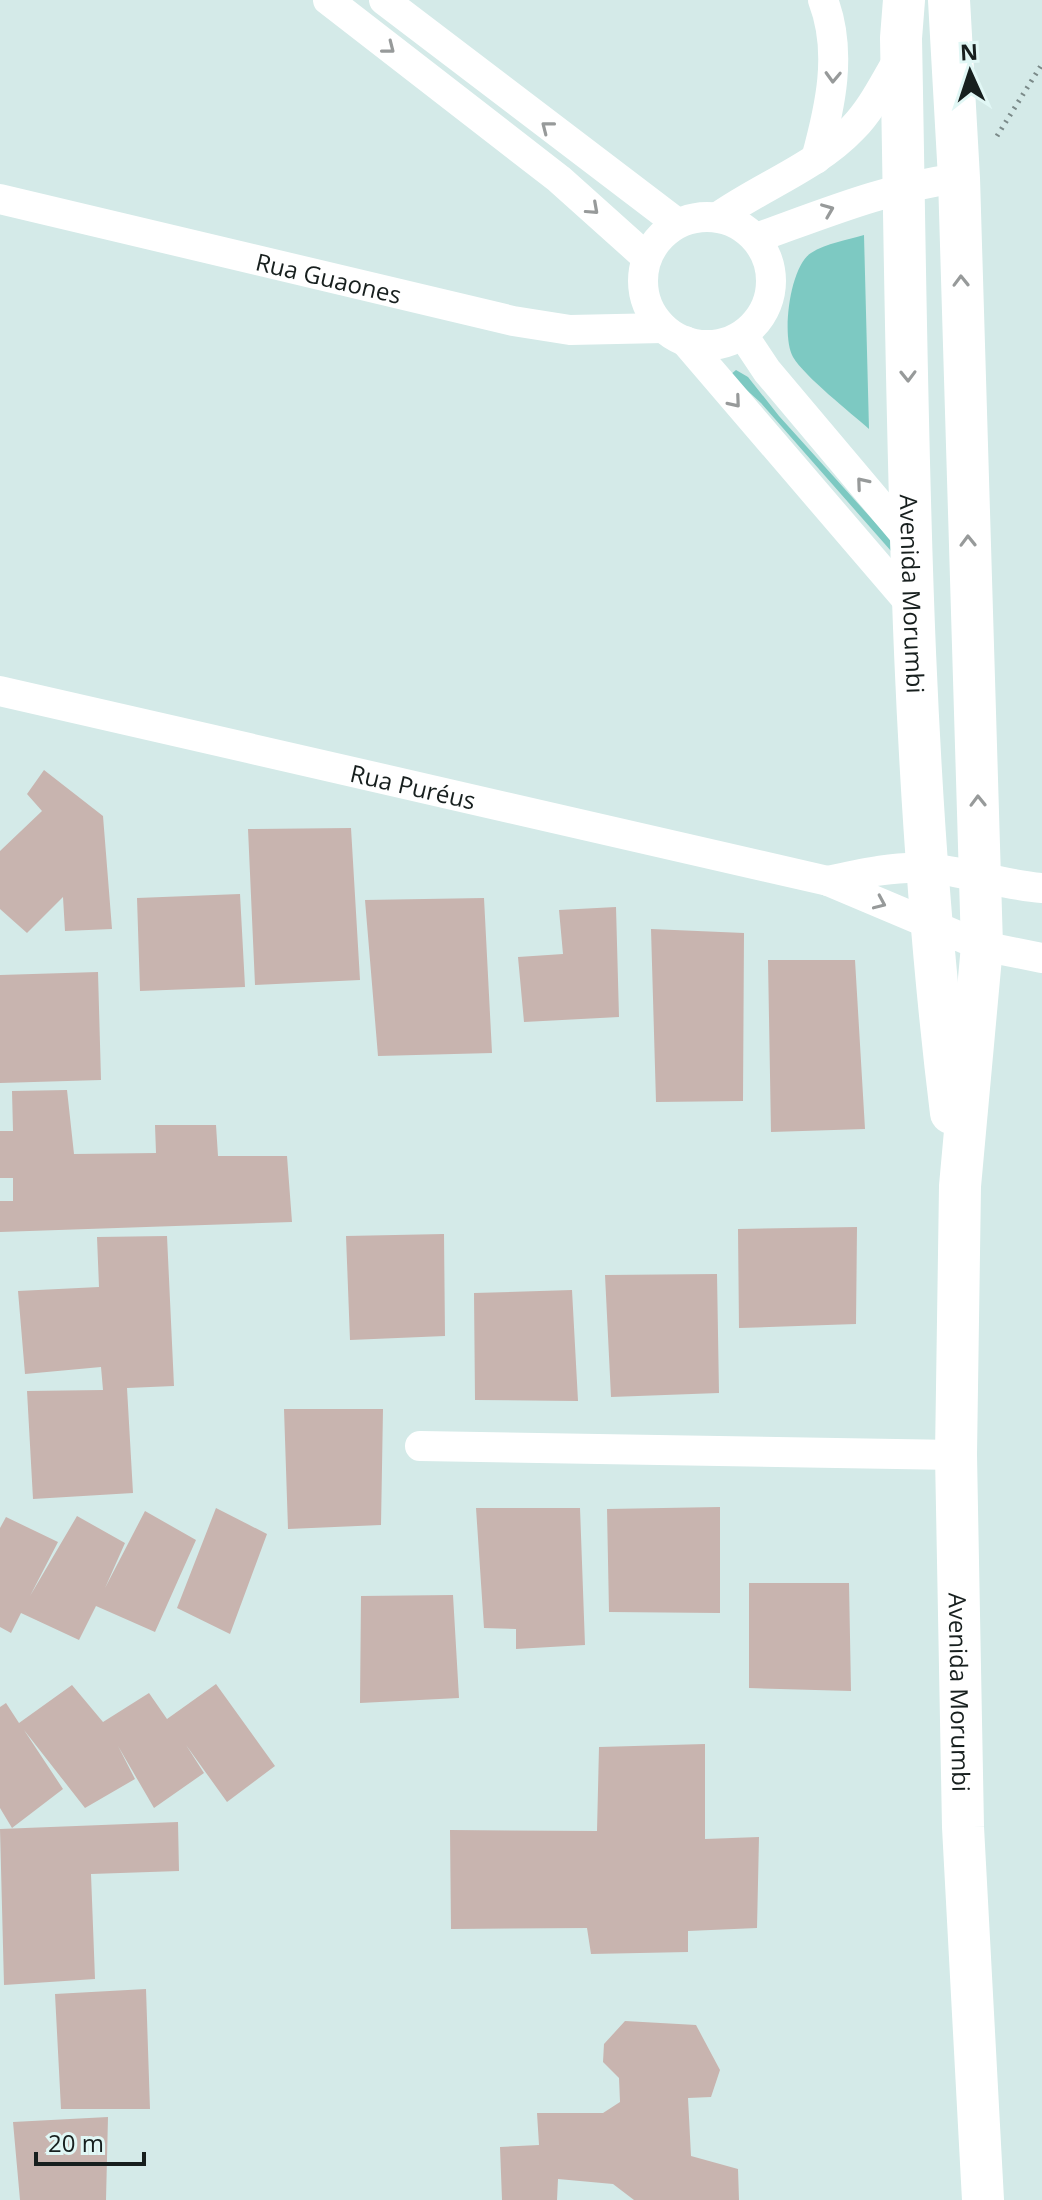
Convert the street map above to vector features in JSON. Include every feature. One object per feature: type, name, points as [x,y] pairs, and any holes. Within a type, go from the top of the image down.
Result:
[{"type":"main road","name":"Avenida Morumbi","points":[[904,0],[901,55],[914,608],[937,1001],[960,1186]]},
{"type":"main road","name":"Avenida Morumbi","points":[[949,0],[959,178],[970,636],[982,946],[960,1186],[956,1455],[963,1827],[983,2200]]},
{"type":"main road","points":[[912,543],[940,570],[954,594],[970,636]]},
{"type":"street","points":[[328,0],[559,179],[646,257]]},
{"type":"street","points":[[384,0],[677,223]]},
{"type":"street","points":[[816,159],[832,91],[834,49],[823,0]]},
{"type":"street","points":[[718,217],[747,197],[816,159],[853,128],[901,55]]},
{"type":"street","points":[[756,238],[844,203],[904,186],[959,178]]},
{"type":"street","name":"Rua Guaones","points":[[0,199],[513,321],[570,330],[674,334]]},
{"type":"street","points":[[674,334],[705,345],[725,343],[743,335],[759,320],[769,300],[769,267],[756,238],[738,224],[718,217],[697,217],[677,223],[658,238],[646,257],[643,295],[650,313],[674,334],[914,608]]},
{"type":"street","points":[[743,335],[767,371],[912,543]]},
{"type":"street","name":"Rua Puréus","points":[[0,691],[828,881],[982,946],[1042,958]]},
{"type":"street","name":"Rua Puréus","points":[[828,881],[899,868],[929,869],[1042,888]]},
{"type":"street","points":[[420,1446],[956,1455]]},
{"type":"path","points":[[959,178],[982,156],[1042,64]]},
{"type":"shaded area","points":[[864,235],[869,429],[799,365],[789,347],[788,334],[793,286],[804,260],[823,247]]},
{"type":"shaded area","points":[[736,370],[748,377],[890,539],[891,551],[761,403],[730,375]]},
{"type":"building","points":[[44,770],[103,816],[112,929],[65,931],[63,897],[27,933],[0,909],[0,851],[42,811],[27,794]]},
{"type":"building","points":[[351,828],[360,980],[255,985],[248,829]]},
{"type":"building","points":[[240,894],[245,987],[140,991],[137,898]]},
{"type":"building","points":[[484,898],[492,1053],[378,1056],[365,900]]},
{"type":"building","points":[[616,907],[619,1017],[524,1022],[518,957],[563,954],[559,910]]},
{"type":"building","points":[[651,929],[744,933],[743,1101],[656,1102]]},
{"type":"building","points":[[768,960],[855,960],[865,1129],[771,1132]]},
{"type":"building","points":[[98,972],[101,1080],[0,1083],[0,975]]},
{"type":"building","points":[[67,1090],[74,1154],[156,1153],[155,1125],[216,1125],[218,1156],[287,1156],[292,1222],[0,1232],[0,1201],[13,1201],[13,1178],[0,1178],[0,1131],[13,1131],[12,1091]]},
{"type":"building","points":[[857,1227],[856,1324],[739,1328],[738,1229]]},
{"type":"building","points":[[444,1234],[445,1336],[350,1340],[346,1236]]},
{"type":"building","points":[[167,1236],[174,1386],[127,1388],[133,1493],[33,1499],[27,1391],[103,1390],[101,1367],[25,1374],[18,1291],[99,1287],[97,1237]]},
{"type":"building","points":[[717,1274],[719,1393],[611,1397],[605,1275]]},
{"type":"building","points":[[572,1290],[578,1401],[475,1400],[474,1293]]},
{"type":"building","points":[[284,1409],[383,1409],[381,1525],[288,1529]]},
{"type":"building","points":[[720,1507],[720,1613],[609,1612],[607,1509]]},
{"type":"building","points":[[216,1508],[267,1534],[230,1634],[177,1608]]},
{"type":"building","points":[[476,1508],[580,1508],[585,1645],[516,1649],[516,1629],[484,1628]]},
{"type":"building","points":[[145,1511],[196,1540],[155,1632],[96,1606],[79,1640],[21,1613],[11,1633],[0,1627],[0,1528],[6,1517],[58,1542],[30,1596],[77,1516],[125,1543],[105,1588]]},
{"type":"building","points":[[749,1583],[849,1583],[851,1691],[749,1688]]},
{"type":"building","points":[[453,1595],[459,1698],[360,1703],[361,1596]]},
{"type":"building","points":[[216,1684],[275,1766],[227,1802],[186,1745],[204,1773],[154,1808],[118,1746],[135,1779],[85,1808],[24,1730],[63,1789],[12,1828],[0,1808],[0,1707],[6,1703],[19,1723],[72,1685],[103,1722],[149,1693],[167,1719]]},
{"type":"building","points":[[705,1744],[705,1839],[759,1837],[757,1928],[688,1931],[688,1952],[591,1954],[587,1928],[451,1929],[450,1830],[597,1831],[599,1747]]},
{"type":"building","points":[[178,1822],[179,1871],[91,1874],[95,1979],[4,1985],[0,1829]]},
{"type":"building","points":[[146,1989],[150,2109],[61,2109],[55,1994]]},
{"type":"building","points":[[625,2021],[696,2025],[720,2070],[711,2097],[688,2098],[691,2156],[738,2169],[739,2200],[634,2200],[613,2184],[558,2179],[557,2200],[502,2200],[500,2147],[539,2145],[537,2113],[603,2113],[620,2102],[619,2078],[603,2062],[604,2044]]},
{"type":"building","points":[[108,2117],[106,2200],[20,2200],[13,2122]]}]
